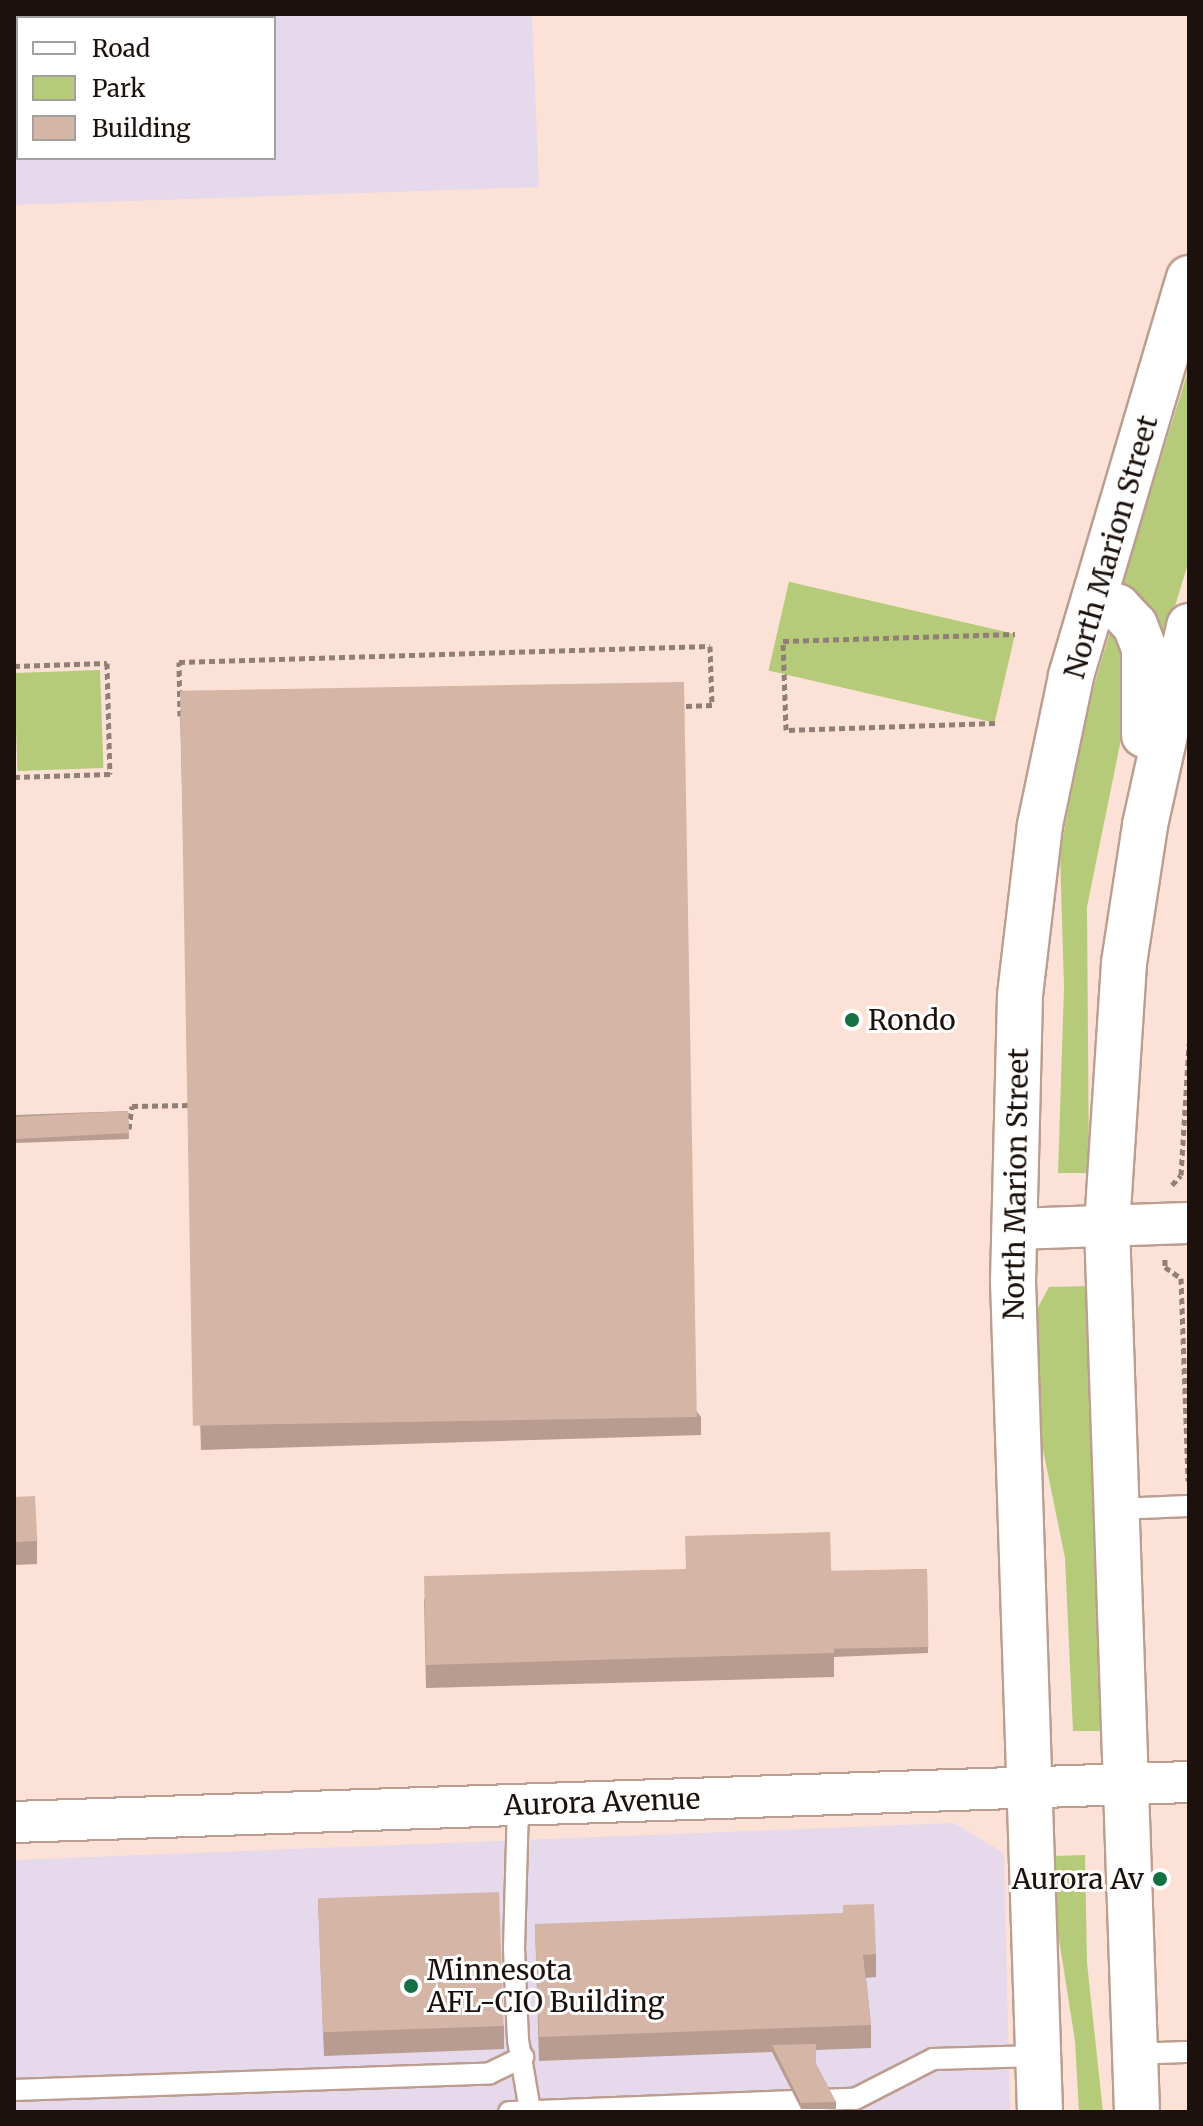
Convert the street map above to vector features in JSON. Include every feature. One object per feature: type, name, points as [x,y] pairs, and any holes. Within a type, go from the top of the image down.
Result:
[{"type":"main road","name":"North Marion Street","points":[[1040,2112],[1027,1787],[1013,1229],[1020,995],[1040,825],[1094,599],[1189,278]]},
{"type":"main road","points":[[1094,599],[1118,607],[1135,625],[1144,648],[1145,825]]},
{"type":"main road","points":[[1137,2112],[1123,1784],[1107,1226],[1124,963],[1145,825],[1189,626]]},
{"type":"street","points":[[1013,1229],[1178,1223]]},
{"type":"street","name":"Aurora Avenue","points":[[14,1822],[1189,1782]]},
{"type":"lane","points":[[1116,1509],[1189,1506]]},
{"type":"lane","points":[[518,1805],[514,1948],[523,2057],[520,2111],[855,2099],[933,2059],[1037,2056]]},
{"type":"lane","points":[[1134,2054],[1189,2052]]},
{"type":"lane","points":[[14,2090],[490,2073],[523,2057]]},
{"type":"path","points":[[995,723],[786,730],[783,641],[1015,634]]},
{"type":"path","points":[[180,716],[179,662],[710,646],[712,705],[685,706]]},
{"type":"path","points":[[14,666],[107,663],[110,774],[14,777]]},
{"type":"path","points":[[1189,1044],[1181,1175],[1172,1182],[1178,1223],[1165,1267],[1181,1278],[1189,1506]]},
{"type":"path","points":[[129,1129],[132,1106],[191,1105]]},
{"type":"shaded area","points":[[14,14],[532,14],[539,187],[14,205]]},
{"type":"shaded area","points":[[954,1823],[1004,1853],[1010,2112],[14,2112],[14,1860]]},
{"type":"green space","points":[[1189,368],[1189,560],[1163,646],[1121,587]]},
{"type":"green space","points":[[789,582],[1015,634],[995,723],[768,670]]},
{"type":"green space","points":[[1111,629],[1119,629],[1130,695],[1087,907],[1089,1168],[1087,1173],[1058,1173],[1064,988],[1060,851],[1090,699]]},
{"type":"green space","points":[[100,670],[103,768],[17,771],[14,673]]},
{"type":"green space","points":[[1089,1286],[1105,1731],[1073,1731],[1065,1558],[1039,1430],[1036,1311],[1049,1287]]},
{"type":"green space","points":[[1085,1855],[1087,1963],[1103,2112],[1079,2112],[1075,2041],[1053,1901],[1053,1856]]},
{"type":"building","points":[[14,14],[147,14],[16,16],[14,66]]},
{"type":"building","points":[[684,682],[697,1417],[193,1426],[180,691]]},
{"type":"building","points":[[128,1111],[129,1133],[15,1139],[14,1117]]},
{"type":"building","points":[[35,1496],[37,1541],[16,1542],[14,1497]]},
{"type":"building","points":[[830,1532],[834,1653],[426,1665],[424,1576],[686,1569],[685,1536]]},
{"type":"building","points":[[927,1569],[928,1647],[832,1649],[831,1571]]},
{"type":"building","name":"Minnesota AFL-CIO Building","points":[[499,1892],[504,2026],[323,2032],[318,1898]]},
{"type":"building","points":[[874,1904],[876,1954],[863,1955],[871,2025],[539,2037],[535,1924],[843,1913],[843,1905]]},
{"type":"building","points":[[816,2044],[816,2064],[836,2102],[801,2103],[772,2045]]},
{"type":"place","name":"Rondo","points":[[852,1020]]},
{"type":"place","name":"Aurora Av","points":[[1160,1879]]},
{"type":"place","name":"Minnesota AFL-CIO Building","points":[[411,1986]]}]
